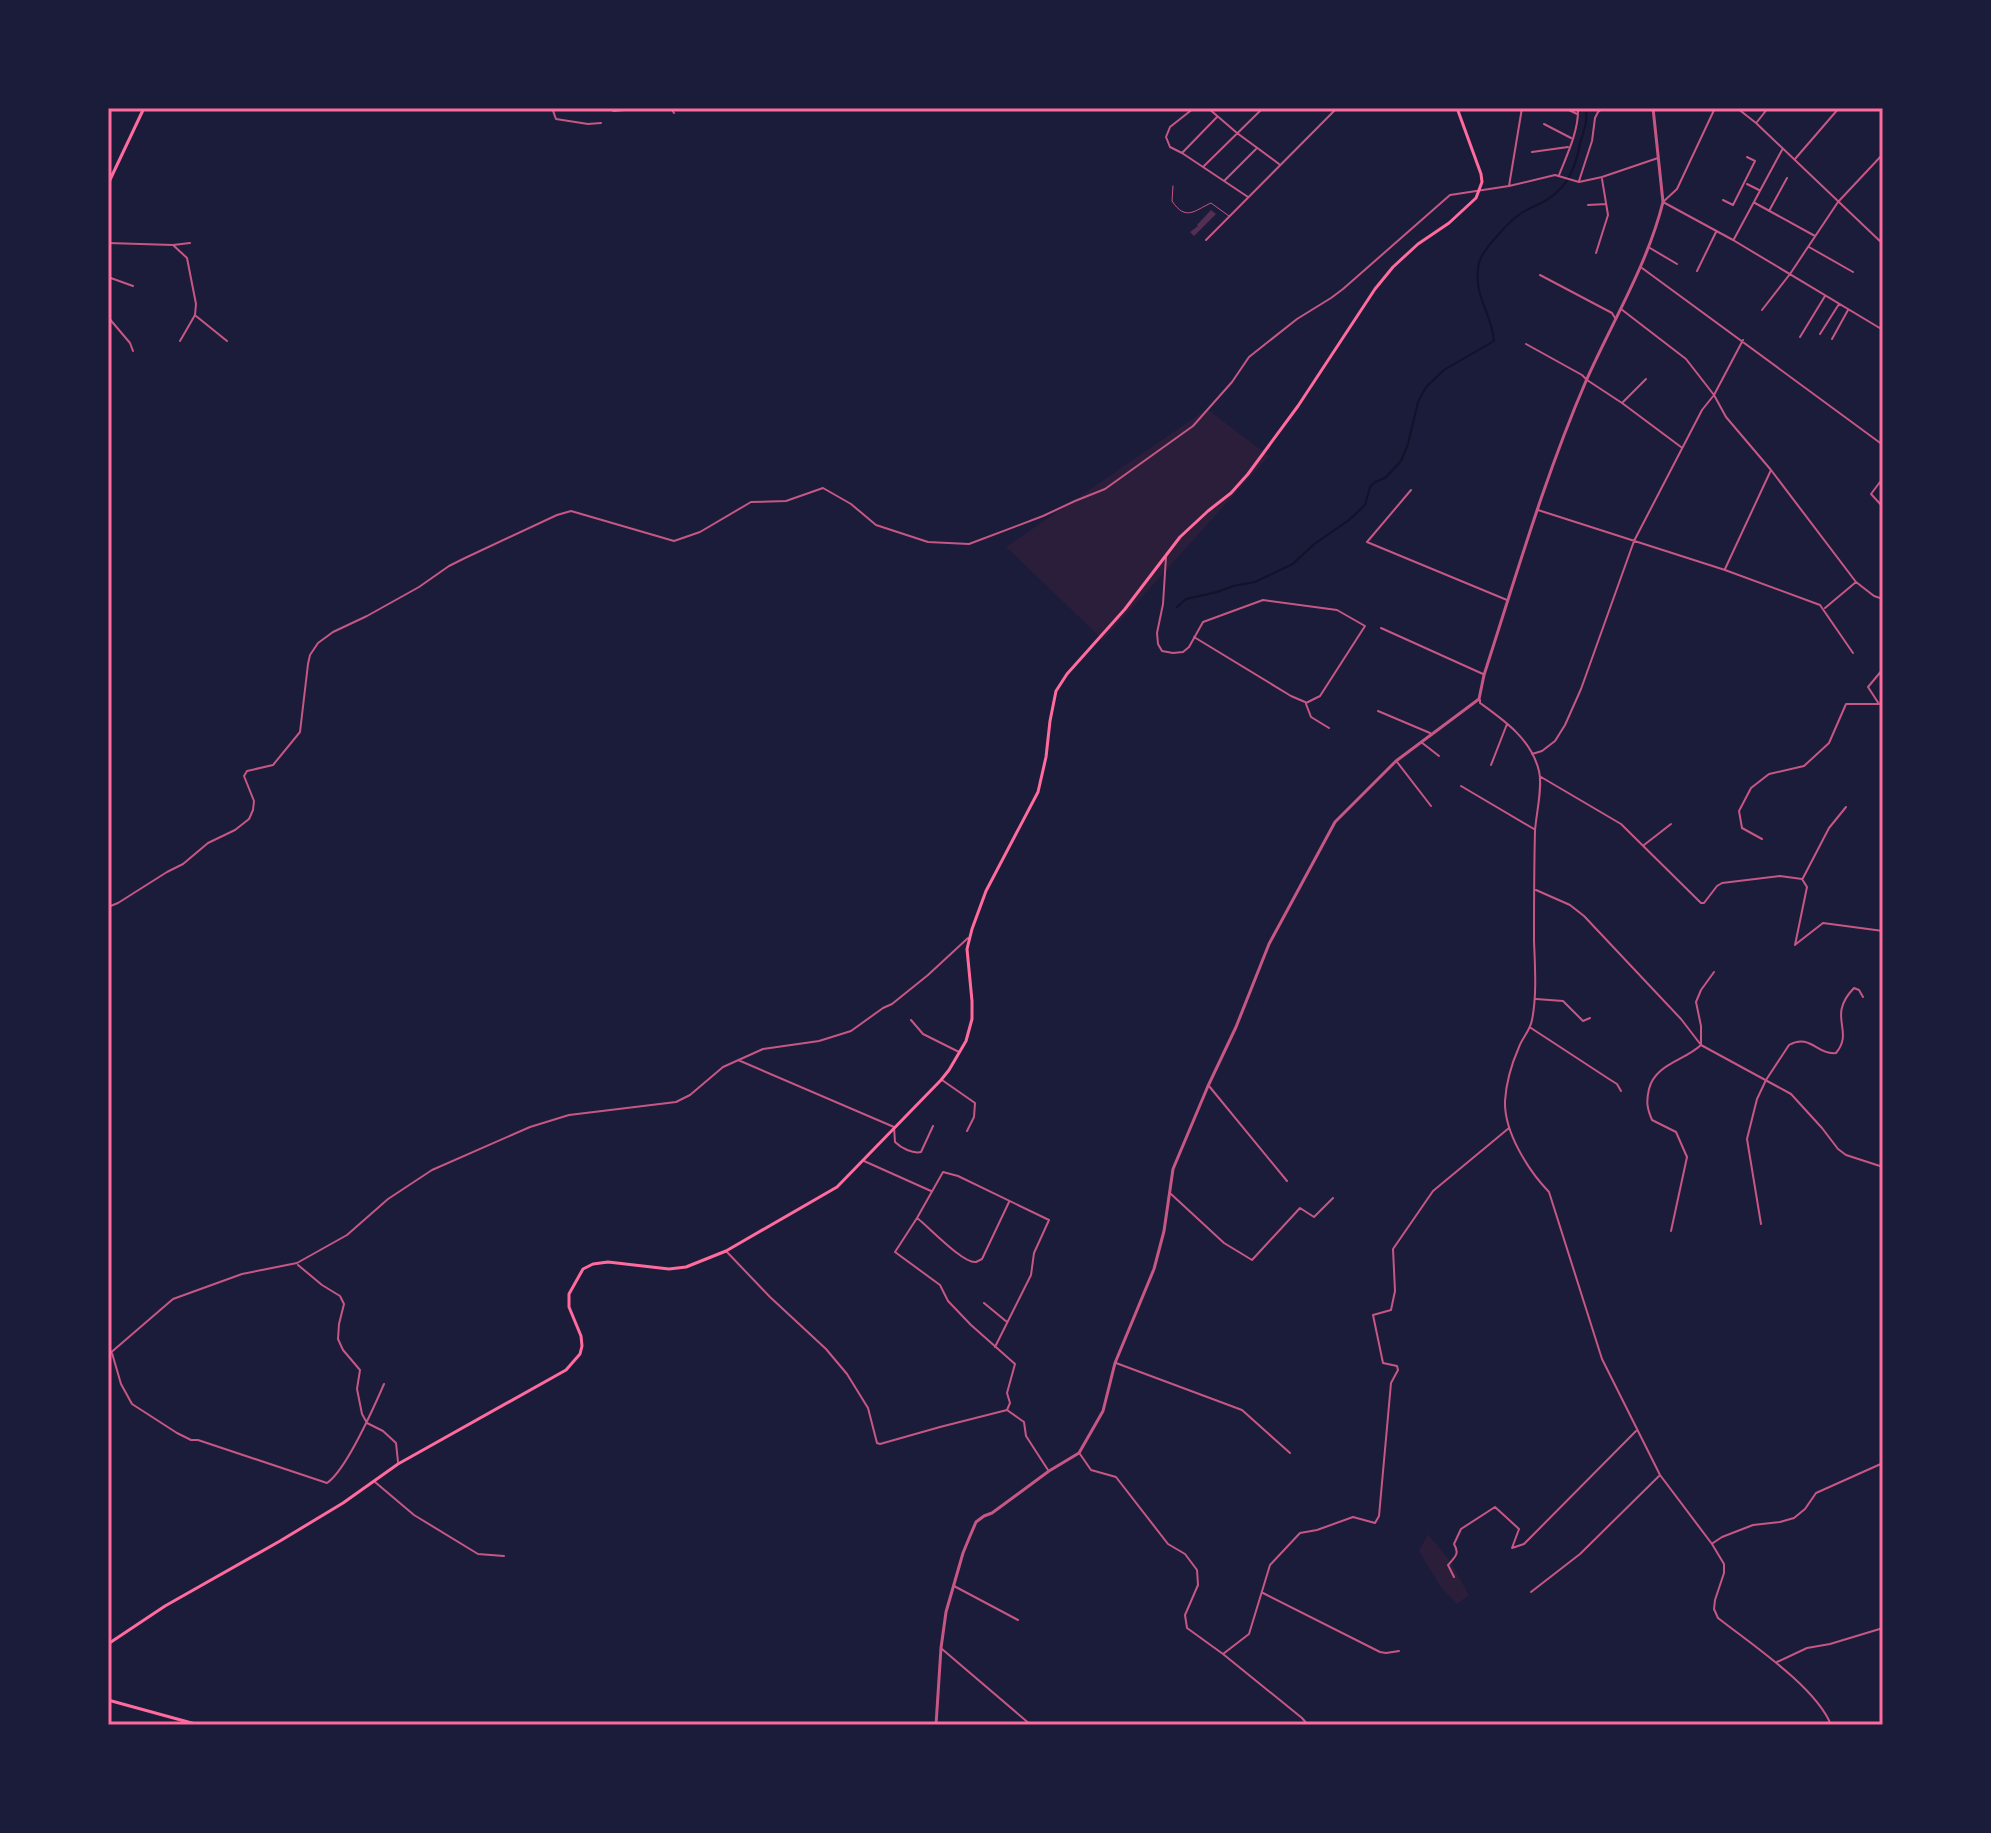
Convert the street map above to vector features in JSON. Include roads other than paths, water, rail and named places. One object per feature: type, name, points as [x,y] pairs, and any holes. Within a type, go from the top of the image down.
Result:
[{"type":"main road","points":[[108,184],[144,108]]},
{"type":"main road","points":[[108,1644],[165,1606],[343,1503],[398,1464],[566,1370],[580,1354],[581,1336],[569,1307],[569,1294],[583,1269],[608,1262],[669,1269],[686,1267],[726,1251],[837,1187],[941,1080],[966,1041],[972,1019],[967,949],[970,936],[986,891],[1038,792],[1056,691],[1180,537],[1248,474],[1393,267],[1418,244],[1449,223],[1480,191],[1481,174],[1457,108]]},
{"type":"main road","points":[[108,1700],[199,1725]]},
{"type":"street","points":[[552,108],[556,119],[601,123]]},
{"type":"street","points":[[607,108],[614,111],[646,108]]},
{"type":"street","points":[[671,108],[674,113]]},
{"type":"street","points":[[1194,108],[1170,127],[1166,137],[1170,147],[1249,197]]},
{"type":"street","points":[[1208,108],[1281,165]]},
{"type":"street","points":[[1203,167],[1263,108]]},
{"type":"street","points":[[1206,240],[1337,108]]},
{"type":"street","points":[[1509,186],[1522,108]]},
{"type":"street","points":[[1565,108],[1578,115]]},
{"type":"street","points":[[1559,175],[1572,138],[1578,108]]},
{"type":"street","points":[[1579,182],[1592,141],[1597,110],[1603,108]]},
{"type":"street","points":[[1653,108],[1663,202],[1641,267],[1587,380],[1549,473],[1479,699],[1521,735],[1540,776],[1535,829],[1535,998],[1530,1027],[1519,1046],[1505,1102],[1509,1127],[1528,1166],[1549,1192],[1602,1359],[1660,1475],[1724,1564],[1714,1609],[1718,1618],[1776,1662],[1821,1706],[1831,1725]]},
{"type":"street","points":[[1663,202],[1677,189],[1715,108]]},
{"type":"street","points":[[1737,108],[1883,244]]},
{"type":"street","points":[[1756,123],[1768,108]]},
{"type":"street","points":[[1795,159],[1839,108]]},
{"type":"street","points":[[1182,153],[1218,116]]},
{"type":"street","points":[[1544,124],[1572,138]]},
{"type":"street","points":[[1532,152],[1569,146]]},
{"type":"street","points":[[1224,181],[1257,148]]},
{"type":"street","points":[[1733,240],[1782,150]]},
{"type":"street","points":[[1762,310],[1838,202],[1883,154]]},
{"type":"street","points":[[108,907],[183,864],[208,843],[235,830],[249,819],[254,801],[244,776],[247,771],[273,765],[300,732],[305,674],[310,655],[318,643],[465,558],[571,511],[674,541],[700,532],[751,502],[786,501],[823,488],[851,504],[876,525],[928,542],[969,544],[1105,489],[1193,426],[1232,382],[1249,357],[1297,319],[1343,289],[1450,195],[1555,175],[1579,182],[1659,157]]},
{"type":"street","points":[[1723,200],[1733,205],[1755,161],[1747,157]]},
{"type":"street","points":[[1596,253],[1608,215],[1602,177]]},
{"type":"street","points":[[1769,211],[1787,178]]},
{"type":"street","points":[[1745,183],[1760,191]]},
{"type":"street","points":[[1663,202],[1883,330]]},
{"type":"street","points":[[1754,202],[1815,236]]},
{"type":"street","points":[[1588,205],[1607,204]]},
{"type":"street","points":[[1697,271],[1717,231]]},
{"type":"street","points":[[108,243],[190,243]]},
{"type":"street","points":[[173,245],[187,258],[196,304],[195,315],[180,341]]},
{"type":"street","points":[[1808,246],[1853,272]]},
{"type":"street","points":[[1649,247],[1677,264]]},
{"type":"street","points":[[1641,267],[1883,445]]},
{"type":"street","points":[[1540,275],[1612,313],[1616,319]]},
{"type":"street","points":[[108,277],[133,286]]},
{"type":"street","points":[[1800,337],[1826,295]]},
{"type":"street","points":[[1820,334],[1839,303]]},
{"type":"street","points":[[1621,309],[1686,359],[1714,395],[1726,417],[1771,470],[1856,582],[1883,599]]},
{"type":"street","points":[[1832,339],[1849,309]]},
{"type":"street","points":[[195,315],[227,341]]},
{"type":"street","points":[[108,317],[133,351]]},
{"type":"street","points":[[1532,754],[1555,741],[1565,725],[1634,541],[1702,410],[1714,395],[1743,340]]},
{"type":"street","points":[[1526,344],[1582,375],[1682,447]]},
{"type":"street","points":[[1622,403],[1646,379]]},
{"type":"street","points":[[1725,570],[1771,470]]},
{"type":"street","points":[[1883,478],[1871,494],[1883,507]]},
{"type":"street","points":[[1411,490],[1367,542],[1508,601]]},
{"type":"street","points":[[1536,509],[1725,570],[1820,605],[1853,653]]},
{"type":"street","points":[[1166,555],[1163,604],[1157,633],[1162,651],[1183,652],[1203,622],[1263,600],[1337,610],[1365,626],[1320,696],[1306,703]]},
{"type":"street","points":[[1824,609],[1856,582]]},
{"type":"street","points":[[1381,628],[1484,675]]},
{"type":"street","points":[[1194,637],[1306,703],[1311,717],[1329,728]]},
{"type":"street","points":[[1762,839],[1742,828],[1739,811],[1751,788],[1769,774],[1804,766],[1829,743],[1846,704],[1879,704],[1868,689],[1883,669]]},
{"type":"street","points":[[936,1725],[946,1612],[963,1553],[976,1522],[1079,1453],[1103,1411],[1115,1363],[1154,1269],[1164,1231],[1173,1169],[1269,944],[1335,822],[1396,761],[1479,699]]},
{"type":"street","points":[[1378,711],[1431,733]]},
{"type":"street","points":[[1491,765],[1507,723]]},
{"type":"street","points":[[1421,742],[1439,756]]},
{"type":"street","points":[[1396,761],[1431,806]]},
{"type":"street","points":[[1540,776],[1621,824],[1701,903],[1722,883],[1780,876],[1802,879]]},
{"type":"street","points":[[1461,786],[1535,829]]},
{"type":"street","points":[[1802,879],[1829,828],[1846,807]]},
{"type":"street","points":[[1643,845],[1671,824]]},
{"type":"street","points":[[1802,879],[1807,887],[1795,945],[1823,923],[1883,931]]},
{"type":"street","points":[[1534,890],[1570,905],[1584,916],[1681,1019],[1701,1045],[1791,1094],[1846,1155],[1883,1167]]},
{"type":"street","points":[[384,1384],[367,1423],[327,1483],[177,1433],[132,1404],[110,1353],[173,1299],[242,1274],[297,1263],[347,1235],[388,1199],[432,1170],[530,1127],[569,1115],[676,1102],[690,1095],[723,1067],[763,1049],[819,1041],[851,1031],[892,1004],[970,936]]},
{"type":"street","points":[[1701,1045],[1696,1002],[1714,972]]},
{"type":"street","points":[[1761,1224],[1747,1139],[1757,1099],[1766,1080],[1794,1042],[1802,1040],[1829,1053],[1836,1053],[1844,1040],[1842,1005],[1854,988],[1863,997]]},
{"type":"street","points":[[1535,998],[1563,1001],[1583,1021],[1590,1018]]},
{"type":"street","points":[[911,1020],[923,1034],[960,1052]]},
{"type":"street","points":[[1530,1027],[1617,1084],[1621,1091]]},
{"type":"street","points":[[1671,1231],[1687,1157],[1676,1132],[1652,1120],[1646,1104],[1651,1081],[1662,1069],[1701,1045]]},
{"type":"street","points":[[737,1060],[894,1127],[895,1142],[918,1153],[933,1126]]},
{"type":"street","points":[[941,1080],[975,1103],[974,1117],[967,1131]]},
{"type":"street","points":[[1208,1086],[1287,1181]]},
{"type":"street","points":[[1223,1654],[1249,1634],[1270,1565],[1300,1533],[1353,1517],[1375,1523],[1379,1516],[1391,1383],[1398,1370],[1397,1366],[1383,1363],[1373,1315],[1391,1310],[1395,1291],[1393,1249],[1433,1191],[1509,1127]]},
{"type":"street","points":[[863,1161],[932,1191]]},
{"type":"street","points":[[995,1347],[1031,1275],[1034,1253],[1049,1220],[958,1176],[943,1172],[895,1252],[940,1285],[948,1301],[995,1347],[1015,1364],[1007,1393],[1010,1403],[1007,1410]]},
{"type":"street","points":[[1170,1193],[1224,1243],[1252,1260],[1300,1208],[1314,1217],[1333,1198]]},
{"type":"street","points":[[917,1218],[944,1243],[970,1261],[977,1262],[982,1259],[1009,1201]]},
{"type":"street","points":[[726,1251],[826,1349],[847,1374],[868,1408],[877,1443],[1007,1410],[1024,1422],[1026,1436],[1050,1470]]},
{"type":"street","points":[[297,1263],[340,1296],[344,1304],[338,1339],[360,1370],[357,1389],[362,1414],[367,1423],[383,1431],[396,1443],[398,1464]]},
{"type":"street","points":[[984,1303],[1008,1323]]},
{"type":"street","points":[[1115,1363],[1242,1410],[1290,1453]]},
{"type":"street","points":[[1454,1577],[1448,1565],[1457,1556],[1454,1544],[1461,1529],[1495,1507],[1519,1529],[1512,1548],[1524,1544],[1637,1430]]},
{"type":"street","points":[[1079,1453],[1091,1470],[1116,1477],[1168,1544],[1185,1554],[1197,1570],[1198,1585],[1185,1615],[1187,1628],[1308,1725]]},
{"type":"street","points":[[1712,1544],[1753,1525],[1794,1518],[1816,1493],[1883,1463]]},
{"type":"street","points":[[1531,1592],[1580,1554],[1660,1475]]},
{"type":"street","points":[[374,1481],[414,1515],[478,1554],[504,1556]]},
{"type":"street","points":[[953,1586],[1018,1620]]},
{"type":"street","points":[[1262,1593],[1380,1652],[1399,1651]]},
{"type":"street","points":[[1776,1662],[1807,1648],[1883,1628]]},
{"type":"street","points":[[941,1648],[1031,1725]]},
{"type":"lane","points":[[1173,186],[1172,201],[1185,212],[1198,211],[1211,203],[1230,217]]},
{"type":"waterway","points":[[1177,607],[1186,599],[1255,582],[1293,564],[1365,505],[1370,487],[1385,478],[1401,461],[1418,402],[1426,387],[1444,370],[1494,341],[1478,285],[1481,257],[1511,221],[1551,197],[1568,179],[1576,162],[1585,126],[1585,108]]}]
